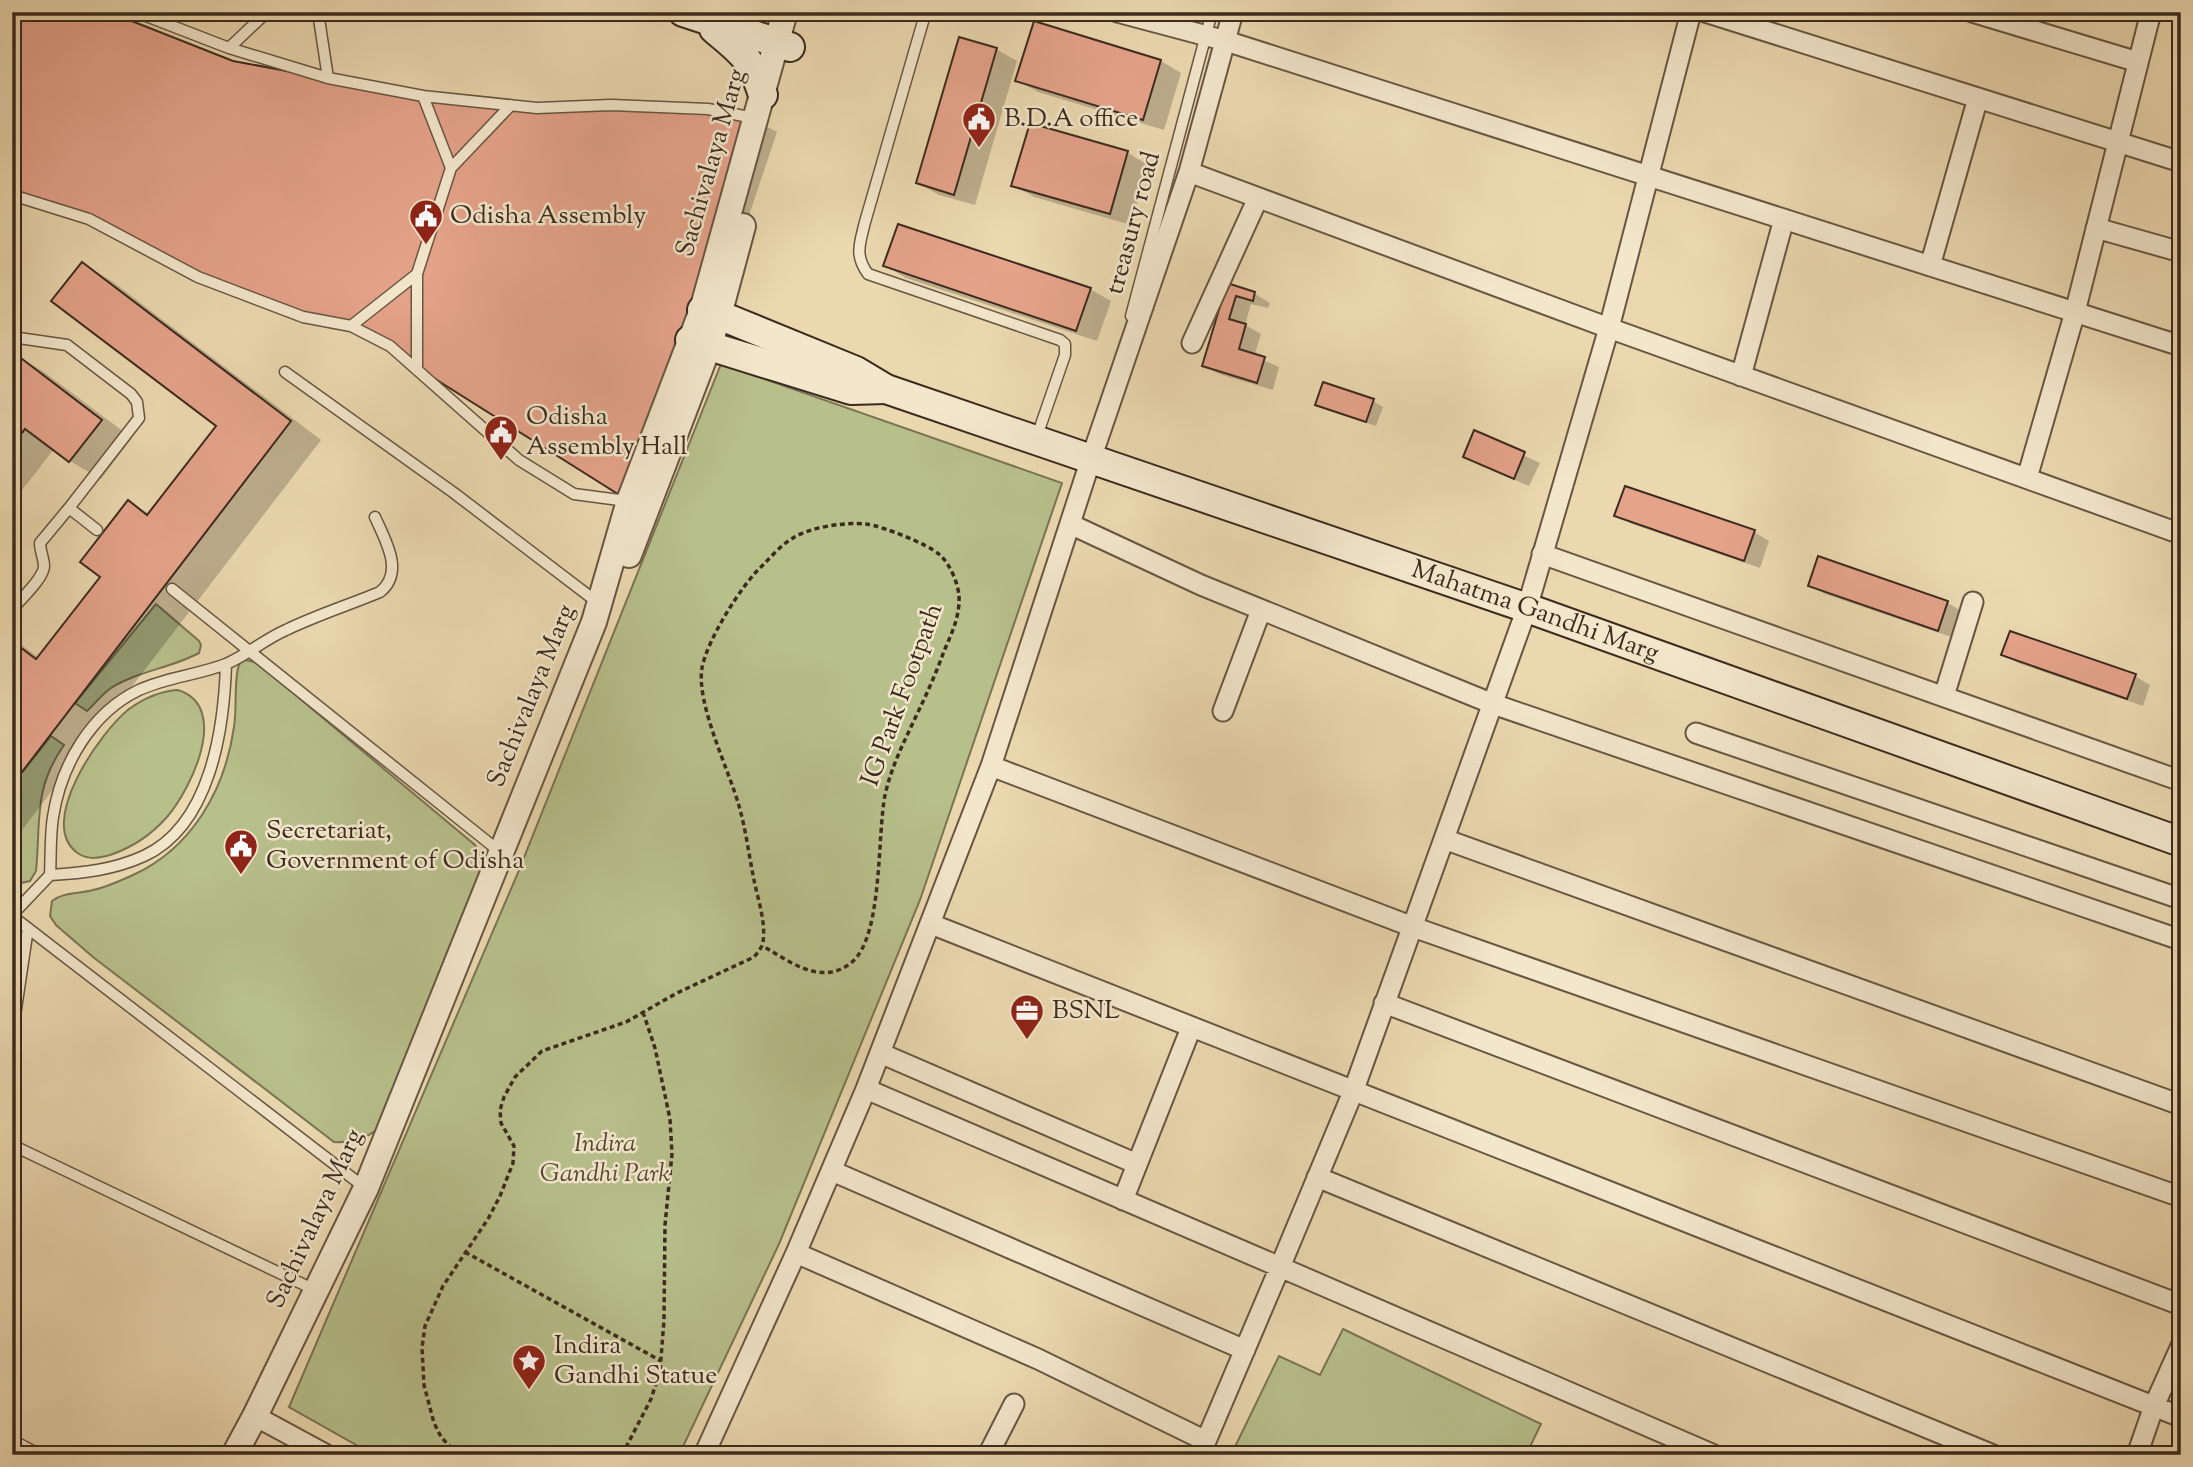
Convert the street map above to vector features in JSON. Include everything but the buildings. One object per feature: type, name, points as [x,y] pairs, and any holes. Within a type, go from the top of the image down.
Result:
[{"type":"main road","points":[[701,14],[783,45]]},
{"type":"main road","points":[[701,14],[747,57],[755,71],[760,107]]},
{"type":"main road","name":"Mahatma Gandhi Marg","points":[[710,312],[856,371],[886,389],[1035,440],[1094,452],[2181,842]]},
{"type":"main road","name":"Mahatma Gandhi Marg","points":[[700,343],[851,390],[886,389]]},
{"type":"street","name":"Sachivalaya Marg","points":[[234,1455],[261,1419],[323,1304],[488,924],[700,343],[783,45],[785,12]]},
{"type":"street","name":"Sachivalaya Marg","points":[[710,312],[760,107],[783,45],[801,12]]},
{"type":"street","points":[[1117,12],[1226,41],[2181,346]]},
{"type":"street","points":[[710,1453],[866,1089],[990,766],[1189,173],[1233,12]]},
{"type":"street","points":[[796,1253],[1038,1359],[1203,1448],[1353,1092],[1527,608],[1609,328],[1691,12]]},
{"type":"street","points":[[1705,12],[2181,162]]},
{"type":"street","points":[[1972,12],[2138,62]]},
{"type":"street","points":[[2027,478],[2075,312],[2151,12]]},
{"type":"street","points":[[1930,266],[1978,98]]},
{"type":"street","points":[[1189,173],[2181,534]]},
{"type":"street","points":[[1192,343],[1258,198]]},
{"type":"street","points":[[1741,376],[1784,219]]},
{"type":"street","points":[[2096,228],[2181,252]]},
{"type":"street","name":"Sachivalaya Marg","points":[[248,1455],[317,1291],[366,1188],[600,605],[629,501],[700,343]]},
{"type":"street","points":[[1070,524],[1201,585],[1493,704],[2181,940]]},
{"type":"street","points":[[1542,554],[2181,781]]},
{"type":"street","points":[[1944,696],[1973,602]]},
{"type":"street","points":[[1223,711],[1261,610]]},
{"type":"street","points":[[1696,733],[2181,900]]},
{"type":"street","points":[[990,766],[1413,927],[2181,1197]]},
{"type":"street","points":[[1444,839],[2181,1105]]},
{"type":"street","points":[[931,924],[2181,1417]]},
{"type":"street","points":[[1384,1003],[2181,1305]]},
{"type":"street","points":[[1124,1200],[1192,1027]]},
{"type":"street","points":[[880,1054],[1137,1164]]},
{"type":"street","points":[[866,1089],[1714,1455]]},
{"type":"street","points":[[832,1171],[1245,1350]]},
{"type":"street","points":[[1317,1177],[1993,1455]]},
{"type":"street","points":[[2137,1455],[2154,1406],[2181,1346]]},
{"type":"street","points":[[988,1455],[1014,1404]]},
{"type":"street","points":[[261,1419],[327,1455]]},
{"type":"lane","points":[[136,12],[229,48],[328,78],[423,96],[537,108],[611,105],[708,109],[760,107]]},
{"type":"lane","points":[[229,48],[267,12]]},
{"type":"lane","points":[[317,12],[328,78]]},
{"type":"lane","name":"treasury road","points":[[1094,452],[1212,12]]},
{"type":"lane","points":[[924,18],[865,222],[859,245],[859,261],[867,274],[1060,340],[1065,344],[1065,355],[1035,440]]},
{"type":"lane","points":[[423,96],[451,168]]},
{"type":"lane","points":[[417,369],[417,274],[451,168],[511,105]]},
{"type":"lane","points":[[12,195],[89,219],[209,281],[303,317],[351,326],[390,346],[519,460],[574,495],[629,501]]},
{"type":"lane","points":[[351,326],[417,274]]},
{"type":"lane","points":[[12,337],[67,345],[131,394],[137,402],[139,418],[40,543],[43,573],[17,604]]},
{"type":"lane","points":[[285,372],[454,493],[600,605]]},
{"type":"lane","points":[[69,508],[97,530]]},
{"type":"lane","points":[[366,1188],[12,915],[50,875],[52,817],[65,772],[76,748],[93,727],[117,704],[138,690],[166,679],[226,664],[286,629],[380,592],[388,586],[392,574],[391,555],[374,517]]},
{"type":"lane","points":[[172,589],[501,852]]},
{"type":"lane","points":[[50,875],[99,871],[147,855],[168,839],[188,817],[205,786],[219,741],[225,703],[226,664]]},
{"type":"lane","points":[[12,1036],[15,998],[28,928]]},
{"type":"lane","points":[[12,954],[23,961]]},
{"type":"lane","points":[[12,1145],[317,1291]]},
{"type":"lane","points":[[12,1440],[40,1455]]},
{"type":"path","name":"IG Park Footpath","points":[[846,524],[868,525],[940,554],[950,568],[959,594],[957,621],[896,757],[885,796],[874,900],[869,933],[862,950],[840,970],[816,973],[793,964],[763,946],[764,925],[739,807],[702,693],[702,670],[710,641],[757,571],[794,537],[846,524]]},
{"type":"path","points":[[458,1455],[440,1437],[424,1385],[422,1348],[425,1326],[443,1286],[488,1219],[513,1163],[514,1146],[501,1123],[500,1110],[515,1077],[542,1051],[626,1022],[677,993],[754,957],[763,946]]},
{"type":"path","points":[[622,1455],[651,1399],[660,1371],[664,1320],[665,1225],[672,1154],[670,1119],[655,1048],[643,1012]]},
{"type":"path","points":[[466,1252],[661,1362]]},
{"type":"path","points":[[473,1455],[484,1449],[494,1449],[504,1455]]},
{"type":"green space","name":"Indira Gandhi Park","points":[[721,364],[1062,483],[920,900],[779,1244],[679,1455],[374,1455],[289,1407],[517,875]]},
{"type":"green space","points":[[156,604],[199,641],[199,653],[121,682],[108,690],[87,711],[75,703]]},
{"type":"green space","points":[[245,660],[256,662],[475,845],[482,857],[482,868],[378,1129],[352,1141],[334,1142],[93,957],[56,925],[50,916],[52,901],[56,898],[103,887],[133,875],[154,863],[189,833],[214,794],[223,773],[234,727],[238,668]]},
{"type":"green space","points":[[178,690],[194,699],[202,713],[204,730],[195,769],[177,804],[155,829],[126,848],[98,858],[79,854],[67,840],[64,822],[68,801],[89,757],[117,720],[129,709],[152,696]]},
{"type":"green space","points":[[51,736],[64,745],[47,776],[43,791],[36,871],[30,881],[12,885],[12,785]]},
{"type":"green space","points":[[1343,1329],[1541,1424],[1526,1455],[1231,1455],[1279,1356],[1320,1375]]},
{"type":"place","name":"B.D.A office","points":[[979,149]]},
{"type":"place","name":"Odisha Assembly","points":[[426,246]]},
{"type":"place","name":"Odisha Assembly Hall","points":[[501,462]]},
{"type":"place","name":"Secretariat, Government of Odisha","points":[[241,876]]},
{"type":"place","name":"BSNL","points":[[1027,1041]]},
{"type":"place","name":"Indira Gandhi Statue","points":[[529,1391]]}]
